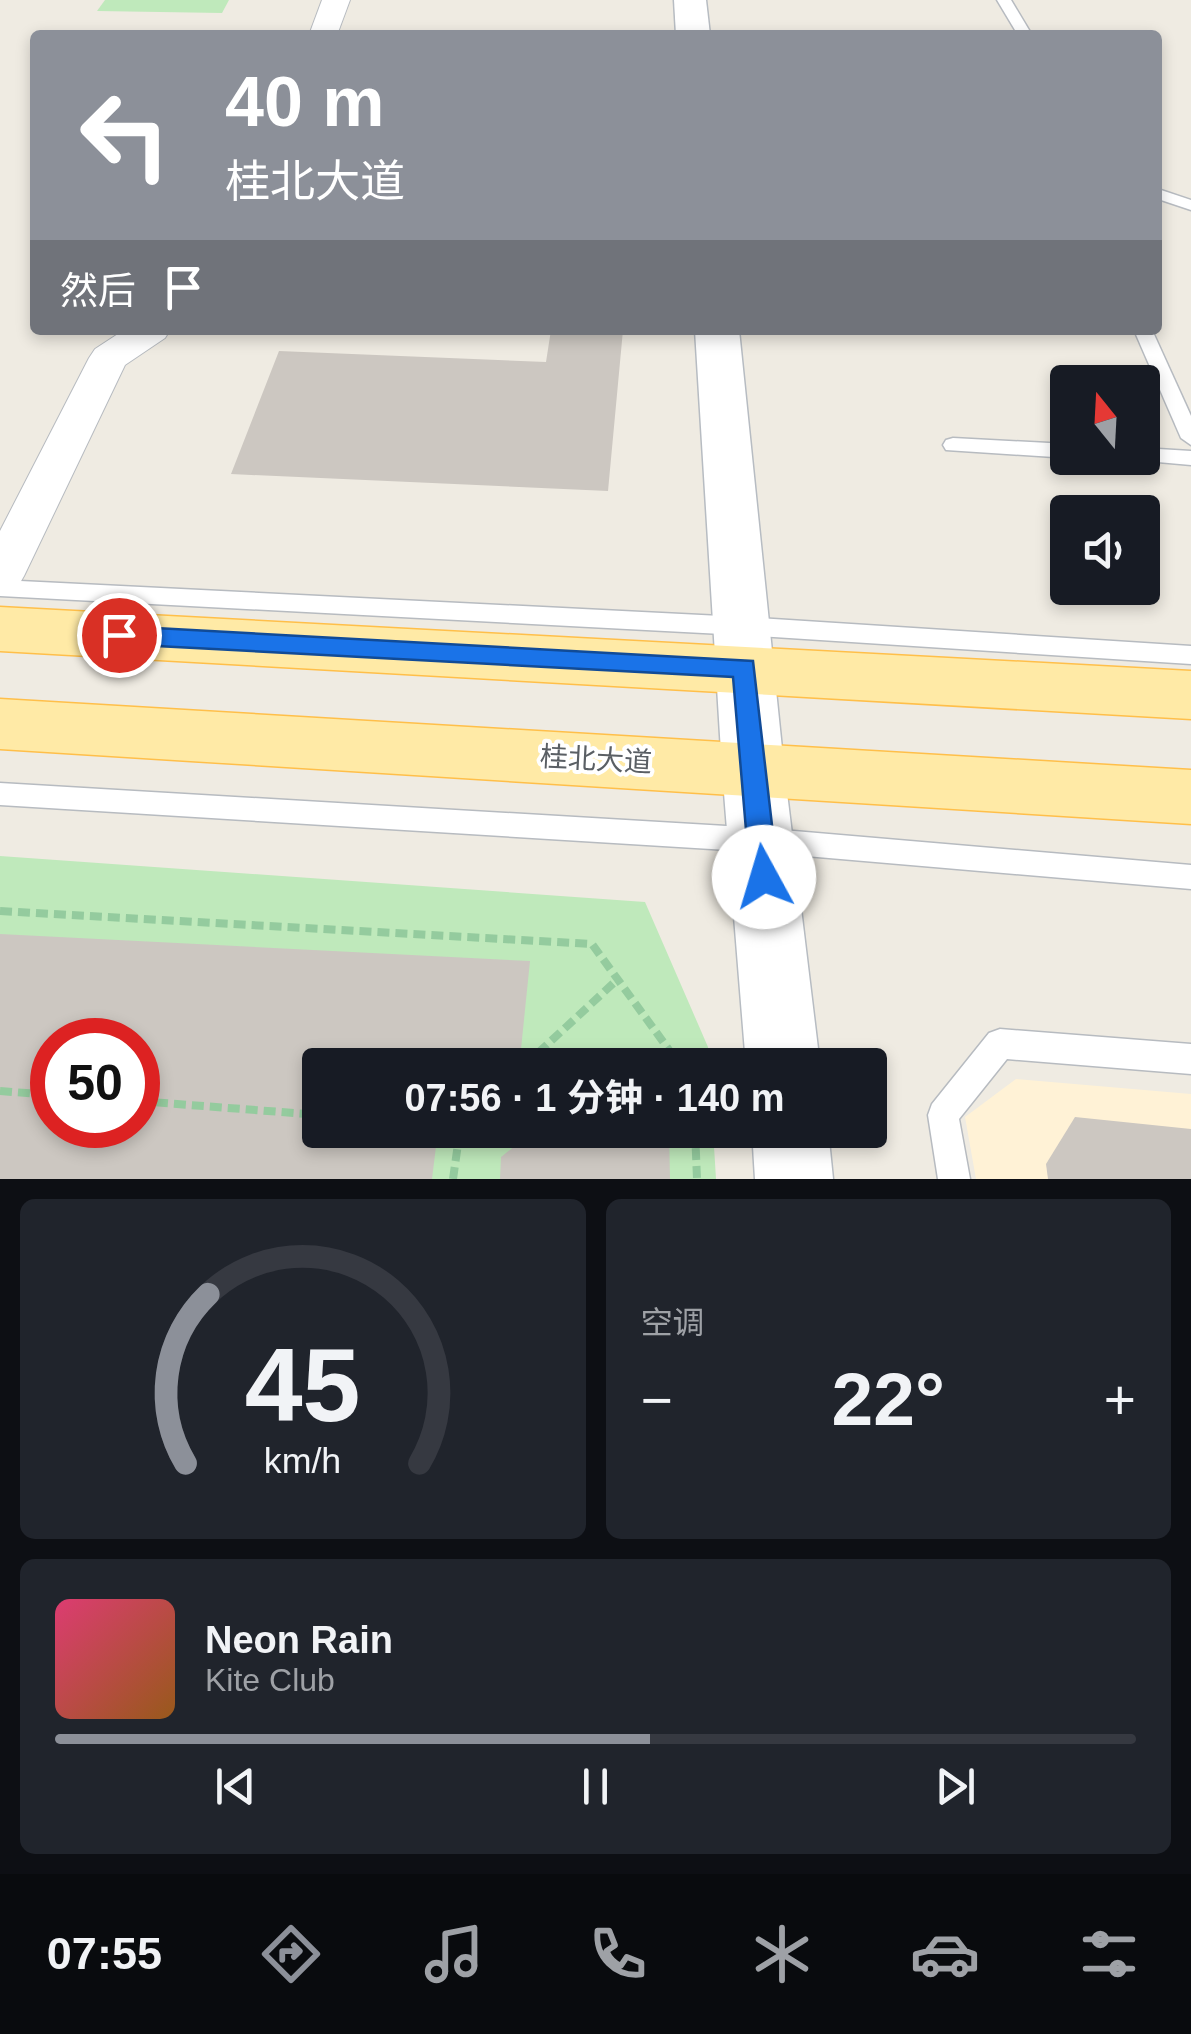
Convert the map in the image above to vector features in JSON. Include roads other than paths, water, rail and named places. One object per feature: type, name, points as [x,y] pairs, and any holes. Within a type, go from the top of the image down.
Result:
[{"type":"main road","points":[[690,0],[693,30]]},
{"type":"main road","points":[[717,335],[753,768],[781,1048]]},
{"type":"main road","points":[[0,629],[743,647],[1191,695]]},
{"type":"main road","name":"桂北大道","points":[[0,724],[1191,797]]},
{"type":"main road","points":[[791,1148],[794,1179]]},
{"type":"street","points":[[325,30],[336,0]]},
{"type":"street","points":[[0,576],[109,358],[143,335]]},
{"type":"lane","points":[[1004,0],[1022,30]]},
{"type":"lane","points":[[1162,195],[1191,205]]},
{"type":"lane","points":[[1145,335],[1191,438]]},
{"type":"lane","points":[[952,445],[1050,451]]},
{"type":"lane","points":[[1160,457],[1191,458]]},
{"type":"lane","points":[[0,588],[743,647],[1191,655]]},
{"type":"lane","points":[[0,794],[760,840],[1191,877]]},
{"type":"lane","points":[[954,1179],[943,1115],[1000,1044],[1191,1058]]}]
